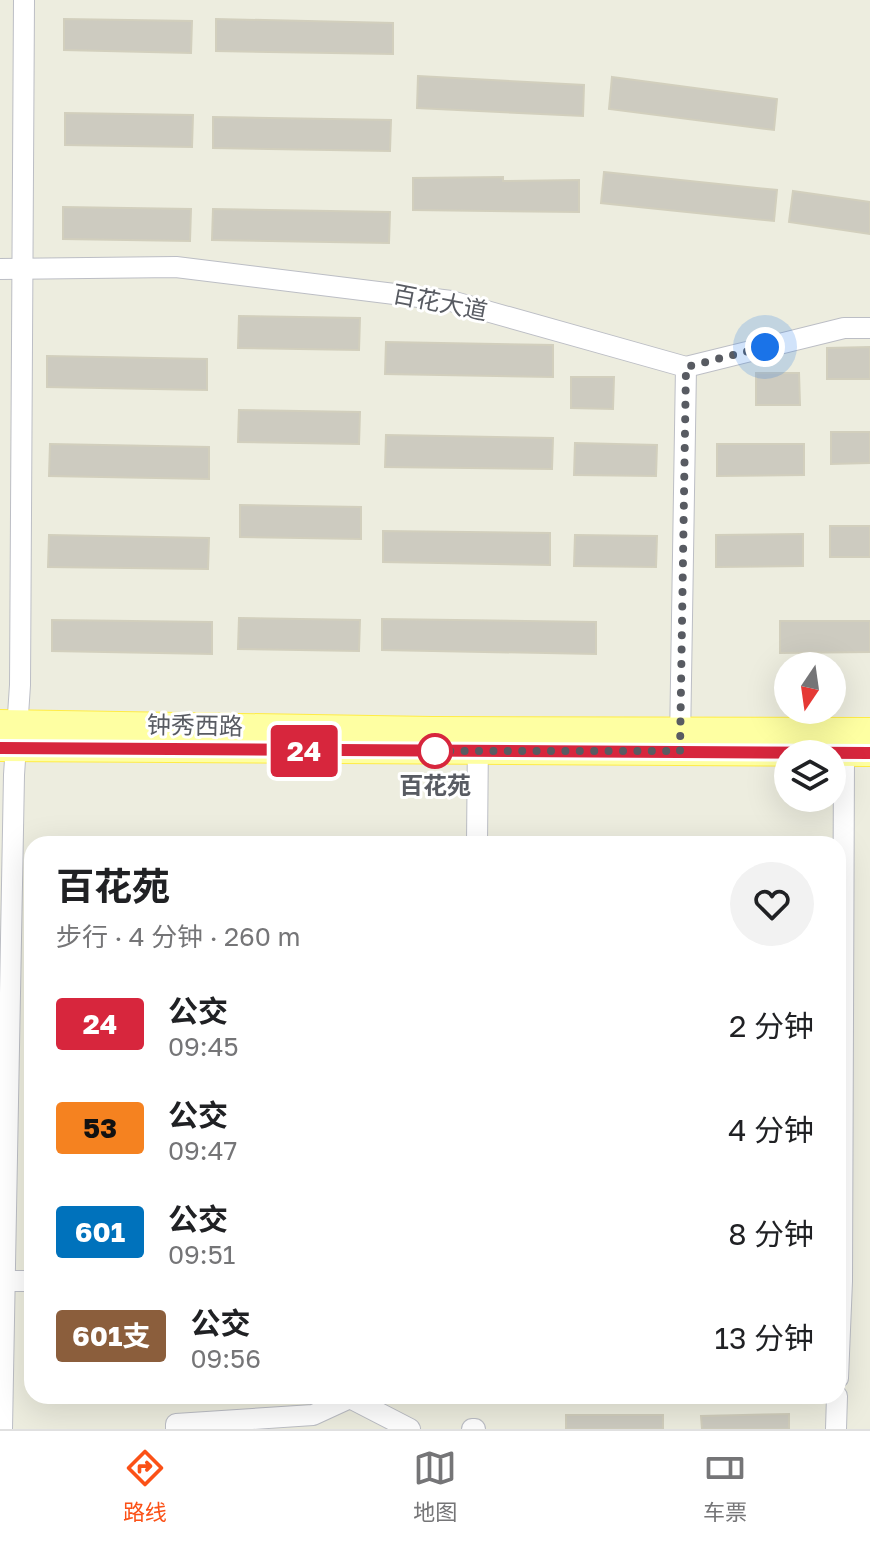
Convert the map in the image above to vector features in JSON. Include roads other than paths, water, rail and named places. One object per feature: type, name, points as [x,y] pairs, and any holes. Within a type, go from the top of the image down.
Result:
[{"type":"main road","name":"钟秀西路","points":[[8,736],[680,741],[870,731]]},
{"type":"main road","name":"钟秀西路","points":[[680,741],[857,753]]},
{"type":"street","points":[[2,1429],[10,269],[24,0]]},
{"type":"street","name":"百花大道","points":[[10,269],[176,267],[451,301],[686,367],[844,328],[870,328]]},
{"type":"street","points":[[680,741],[686,367]]},
{"type":"street","points":[[477,836],[478,740]]},
{"type":"street","points":[[846,1095],[857,753]]},
{"type":"street","points":[[5,1281],[24,1281]]},
{"type":"street","points":[[176,1429],[176,1424],[313,1415],[336,1404]]},
{"type":"street","points":[[363,1404],[410,1429]]},
{"type":"street","points":[[836,1429],[837,1404]]},
{"type":"place","name":"百花苑","points":[[435,751]]}]
